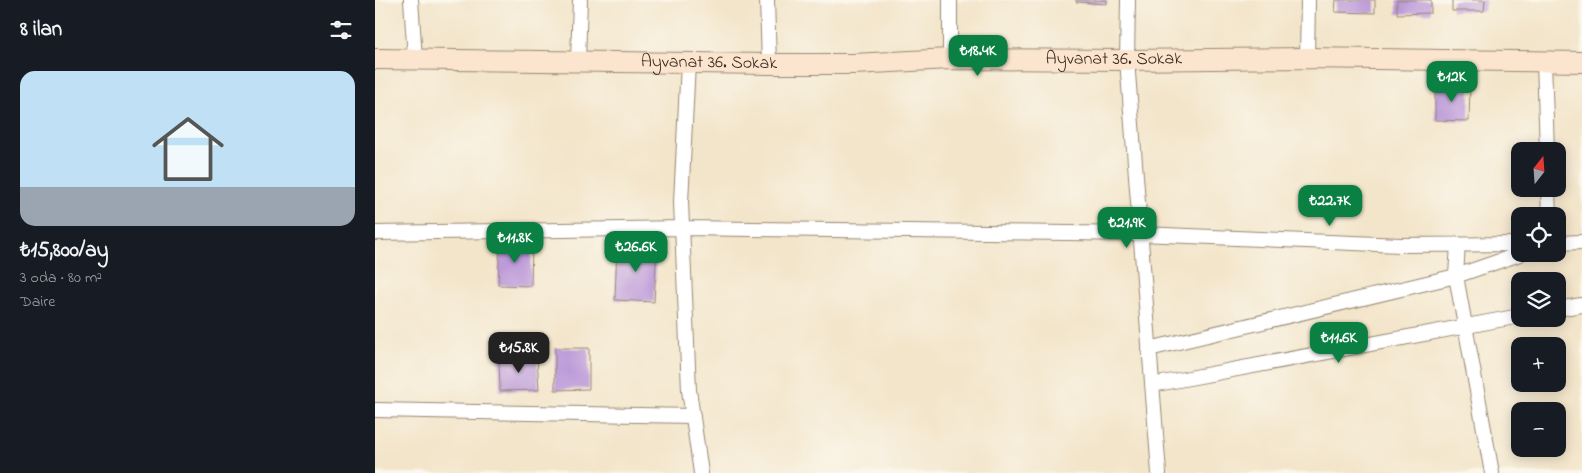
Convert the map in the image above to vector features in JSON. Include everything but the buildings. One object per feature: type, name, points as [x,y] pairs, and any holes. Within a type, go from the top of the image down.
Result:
[{"type":"street","points":[[411,0],[415,59]]},
{"type":"street","points":[[577,62],[580,0]]},
{"type":"street","points":[[767,0],[769,64]]},
{"type":"street","points":[[950,0],[950,59]]},
{"type":"street","points":[[1129,0],[1127,60],[1159,473]]},
{"type":"street","points":[[1307,58],[1308,0]]},
{"type":"street","name":"Ayvanat 36. Sokak","points":[[375,59],[769,64],[853,64],[950,59],[1307,58],[1582,62]]},
{"type":"street","points":[[1545,61],[1547,142]]},
{"type":"street","points":[[688,63],[681,202],[689,390],[701,473]]},
{"type":"street","points":[[375,233],[682,228],[1141,234],[1401,245],[1511,244]]},
{"type":"street","points":[[1566,243],[1582,242]]},
{"type":"street","points":[[1458,244],[1456,276],[1492,473]]},
{"type":"street","points":[[1149,349],[1456,276],[1511,257]]},
{"type":"street","points":[[1566,308],[1582,305]]},
{"type":"street","points":[[1152,385],[1511,317]]},
{"type":"street","points":[[375,410],[693,416]]}]
